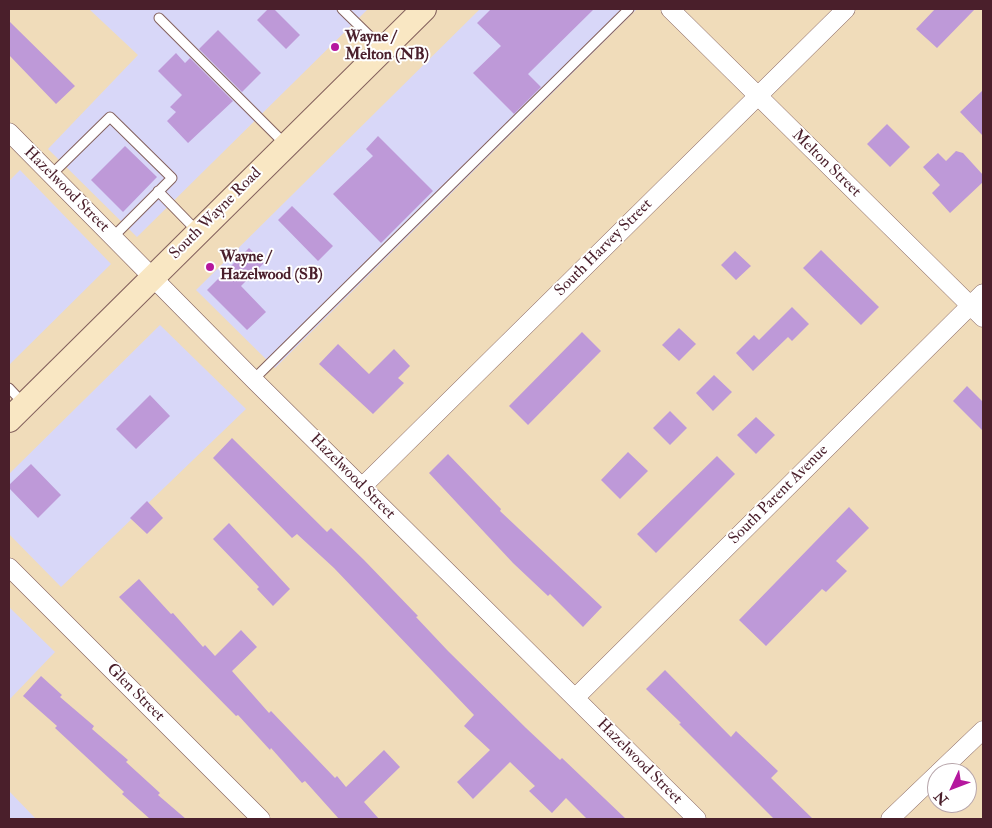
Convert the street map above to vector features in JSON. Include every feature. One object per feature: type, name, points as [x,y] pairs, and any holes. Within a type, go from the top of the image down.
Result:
[{"type":"main road","name":"South Wayne Road","points":[[14,404],[152,278],[424,9]]},
{"type":"street","name":"Melton Street","points":[[670,9],[983,318]]},
{"type":"street","name":"South Harvey Street","points":[[362,487],[846,9]]},
{"type":"street","name":"Hazelwood Street","points":[[9,132],[253,380],[697,819]]},
{"type":"street","name":"South Parent Avenue","points":[[575,698],[983,293]]},
{"type":"street","name":"Glen Street","points":[[9,568],[261,819]]},
{"type":"street","points":[[949,763],[983,730]]},
{"type":"street","points":[[890,819],[927,784]]},
{"type":"lane","points":[[342,9],[383,49]]},
{"type":"lane","points":[[253,380],[629,9]]},
{"type":"lane","points":[[159,18],[286,145]]},
{"type":"lane","points":[[51,175],[110,117],[172,178],[112,238]]},
{"type":"lane","points":[[158,191],[198,233]]},
{"type":"shaded area","points":[[89,9],[368,9],[137,237],[48,149],[138,55]]},
{"type":"shaded area","points":[[480,9],[637,9],[275,368],[196,290]]},
{"type":"shaded area","points":[[20,170],[111,264],[9,365],[9,181]]},
{"type":"shaded area","points":[[160,325],[246,409],[61,587],[9,534],[9,474]]},
{"type":"shaded area","points":[[9,607],[55,652],[9,700]]},
{"type":"shaded area","points":[[9,791],[36,819],[9,819]]},
{"type":"building","points":[[268,9],[274,9],[300,35],[286,49],[257,20]]},
{"type":"building","points":[[491,9],[594,9],[528,74],[541,87],[514,114],[473,73],[501,46],[477,23]]},
{"type":"building","points":[[935,9],[975,9],[937,48],[916,29]]},
{"type":"building","points":[[9,21],[75,86],[56,104],[9,55]]},
{"type":"building","points":[[218,30],[261,73],[242,92],[199,49]]},
{"type":"building","points":[[176,53],[185,63],[190,58],[233,101],[188,143],[167,121],[176,112],[170,107],[182,95],[158,71]]},
{"type":"building","points":[[983,90],[983,136],[960,112]]},
{"type":"building","points":[[887,124],[910,147],[890,167],[867,144]]},
{"type":"building","points":[[378,136],[433,191],[381,243],[333,194],[373,156],[366,149]]},
{"type":"building","points":[[125,146],[157,177],[123,212],[91,180]]},
{"type":"building","points":[[956,151],[963,153],[983,175],[983,182],[950,213],[932,193],[940,185],[923,167],[938,153],[946,161]]},
{"type":"building","points":[[292,206],[333,246],[318,261],[278,220]]},
{"type":"building","points":[[249,248],[264,263],[241,286],[266,312],[247,330],[207,290]]},
{"type":"building","points":[[821,250],[879,307],[861,325],[803,268]]},
{"type":"building","points":[[735,251],[751,266],[736,280],[721,265]]},
{"type":"building","points":[[792,307],[809,324],[792,341],[788,337],[753,371],[736,353],[754,335],[759,340]]},
{"type":"building","points":[[679,328],[696,344],[679,361],[662,345]]},
{"type":"building","points":[[582,332],[601,351],[528,425],[509,406]]},
{"type":"building","points":[[338,344],[369,374],[394,349],[410,366],[398,378],[404,383],[373,414],[319,364]]},
{"type":"building","points":[[714,375],[732,392],[713,411],[696,393]]},
{"type":"building","points":[[967,386],[983,402],[983,431],[953,401]]},
{"type":"building","points":[[150,395],[170,416],[136,449],[116,429]]},
{"type":"building","points":[[670,411],[687,428],[670,445],[653,428]]},
{"type":"building","points":[[756,417],[775,435],[756,454],[737,435]]},
{"type":"building","points":[[232,438],[327,532],[331,528],[418,616],[416,617],[448,651],[526,728],[560,760],[562,758],[626,819],[587,819],[566,798],[552,813],[529,791],[535,786],[510,762],[473,799],[457,782],[490,750],[464,726],[474,715],[334,568],[297,534],[292,538],[213,458]]},
{"type":"building","points":[[628,452],[648,471],[620,499],[601,480]]},
{"type":"building","points":[[448,454],[501,509],[500,511],[602,607],[583,627],[550,594],[548,596],[513,563],[429,473]]},
{"type":"building","points":[[717,456],[735,474],[656,553],[637,534]]},
{"type":"building","points":[[31,464],[61,495],[38,518],[9,488],[9,485]]},
{"type":"building","points":[[147,501],[163,518],[147,534],[130,518]]},
{"type":"building","points":[[849,507],[869,528],[836,561],[847,571],[826,592],[822,589],[766,646],[739,620]]},
{"type":"building","points":[[229,523],[290,589],[273,606],[257,589],[259,587],[213,539]]},
{"type":"building","points":[[139,579],[203,647],[205,645],[215,656],[241,630],[257,647],[232,671],[269,713],[271,711],[335,778],[337,776],[346,787],[384,750],[400,767],[364,802],[379,819],[339,819],[305,781],[302,783],[271,748],[270,750],[238,715],[236,716],[119,597]]},
{"type":"building","points":[[665,670],[731,737],[736,731],[778,771],[771,778],[813,819],[774,819],[679,724],[681,723],[646,689]]},
{"type":"building","points":[[41,676],[62,695],[60,697],[94,726],[92,729],[128,760],[126,762],[160,793],[158,795],[186,819],[150,819],[122,794],[124,792],[55,728],[57,726],[23,696]]},
{"type":"place","name":"Wayne / Melton (NB)","points":[[335,47]]},
{"type":"place","name":"Wayne / Hazelwood (SB)","points":[[210,267]]}]
